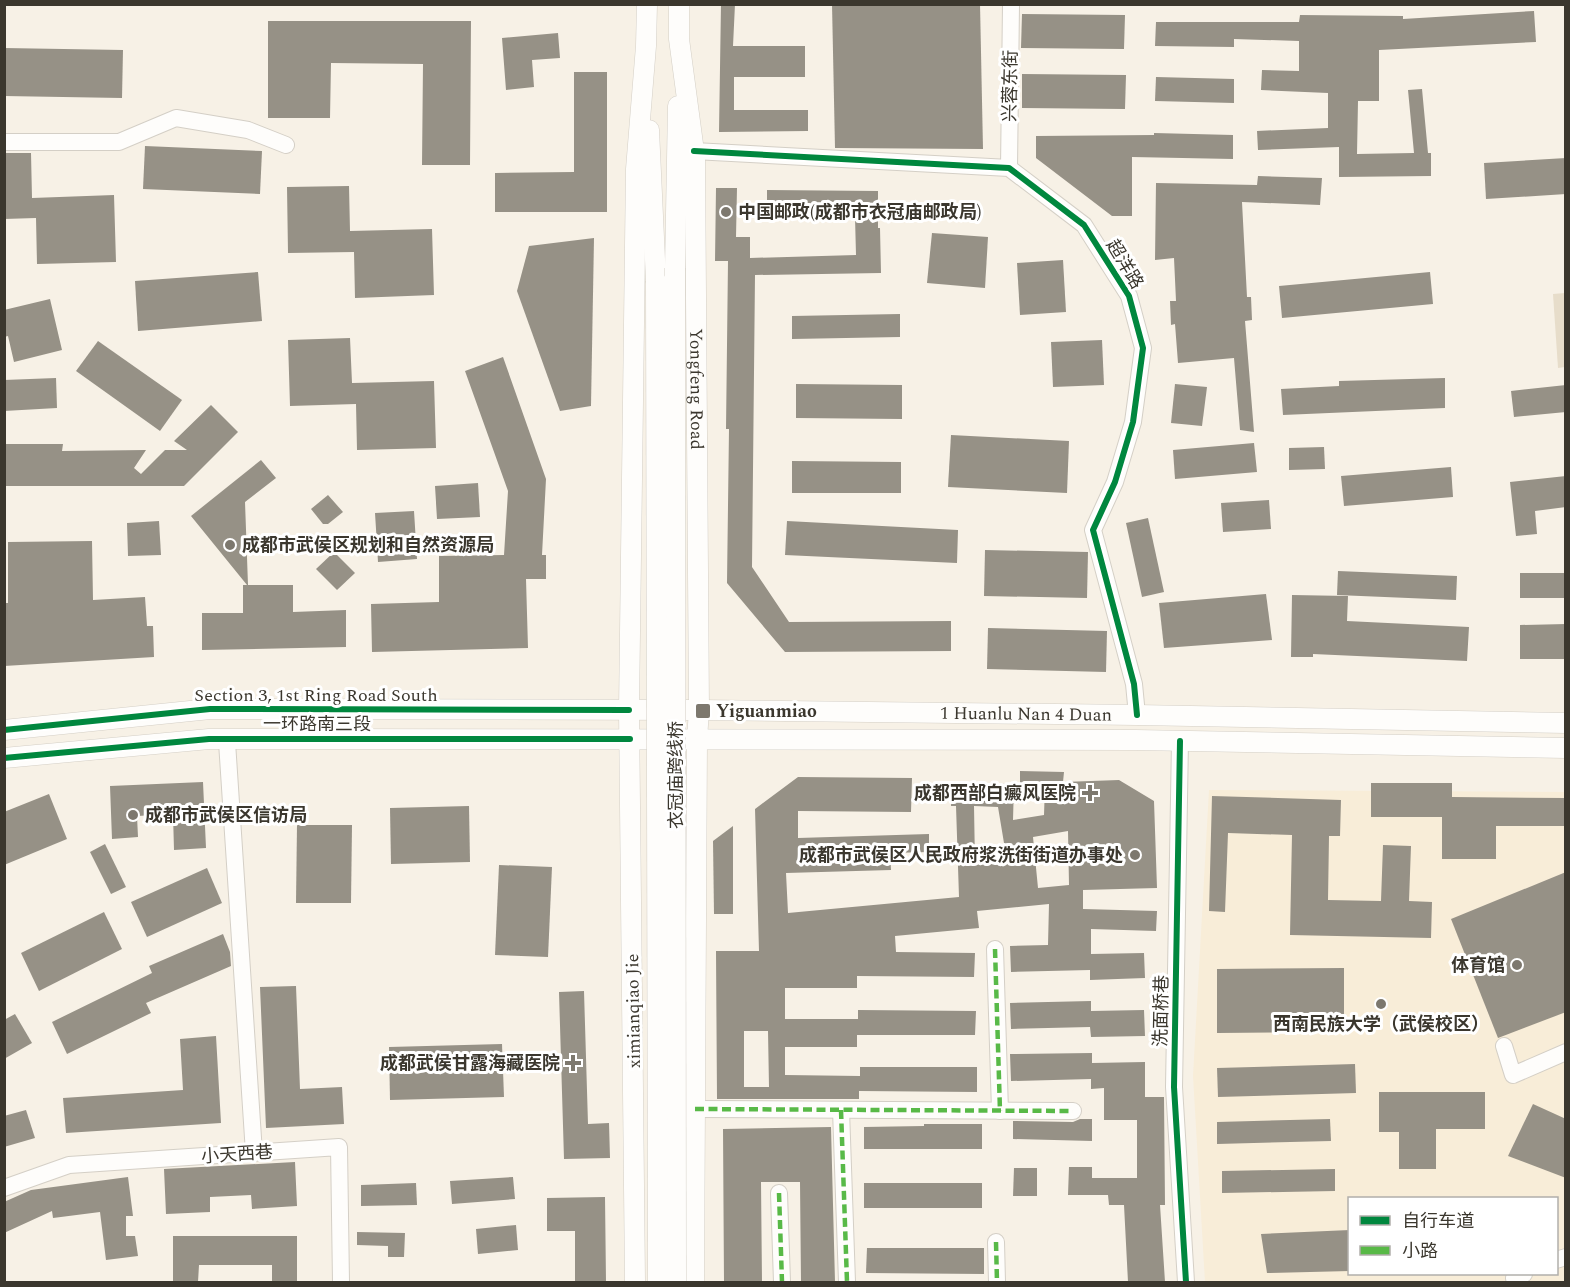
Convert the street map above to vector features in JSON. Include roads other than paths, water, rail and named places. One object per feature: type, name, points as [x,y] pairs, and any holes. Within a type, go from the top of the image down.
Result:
[{"type":"main road","points":[[630,739],[636,169],[647,4]]},
{"type":"main road","name":"Yongfeng Road","points":[[675,268],[679,4]]},
{"type":"main road","name":"Yongfeng Road","points":[[679,39],[694,152],[699,710],[697,739]]},
{"type":"main road","name":"衣冠庙跨线桥","points":[[646,46],[656,281],[658,1282]]},
{"type":"main road","name":"衣冠庙跨线桥","points":[[675,268],[676,1282]]},
{"type":"main road","name":"Section 3, 1st Ring Road South","points":[[4,730],[210,709],[629,710]]},
{"type":"main road","name":"1 Huanlu Nan 4 Duan","points":[[629,710],[1137,715],[1566,723]]},
{"type":"main road","name":"一环路南三段","points":[[4,758],[209,739],[630,739]]},
{"type":"main road","name":"1 Huanlu Nan 4 Duan","points":[[630,739],[1180,741],[1566,747]]},
{"type":"main road","name":"ximianqiao Jie","points":[[630,739],[635,1282]]},
{"type":"main road","points":[[694,1282],[697,739]]},
{"type":"street","name":"兴蓉东街","points":[[1009,168],[1011,4]]},
{"type":"street","points":[[4,142],[119,142],[176,118],[248,130],[286,146]]},
{"type":"street","points":[[694,152],[1009,168]]},
{"type":"street","name":"超洋路","points":[[1009,168],[1084,225],[1129,296],[1143,348],[1133,422],[1115,482],[1093,530],[1134,684],[1137,715]]},
{"type":"street","name":"洗面桥巷","points":[[1180,741],[1174,1087],[1186,1282]]},
{"type":"street","points":[[227,742],[254,1153]]},
{"type":"street","points":[[996,949],[1000,1111]]},
{"type":"street","points":[[1504,1046],[1513,1076],[1566,1052]]},
{"type":"street","points":[[695,1109],[1074,1111]]},
{"type":"street","points":[[841,1110],[847,1282]]},
{"type":"street","name":"小天西巷","points":[[4,1188],[69,1165],[339,1148],[341,1282]]},
{"type":"street","points":[[779,1193],[782,1282]]},
{"type":"street","points":[[996,1242],[997,1282]]},
{"type":"place","name":"中国邮政(成都市衣冠庙邮政局)","points":[[726,212]]},
{"type":"place","name":"成都市武侯区规划和自然资源局","points":[[230,545]]},
{"type":"place","name":"Yiguanmiao","points":[[703,711]]},
{"type":"place","name":"成都西部白癜风医院","points":[[1090,793]]},
{"type":"place","name":"成都市武侯区信访局","points":[[133,815]]},
{"type":"place","name":"成都市武侯区人民政府浆洗街街道办事处","points":[[1135,855]]},
{"type":"place","name":"体育馆","points":[[1517,965]]},
{"type":"place","name":"西南民族大学（武侯校区）","points":[[1381,1004]]},
{"type":"place","name":"成都武侯甘露海藏医院","points":[[573,1063]]}]
